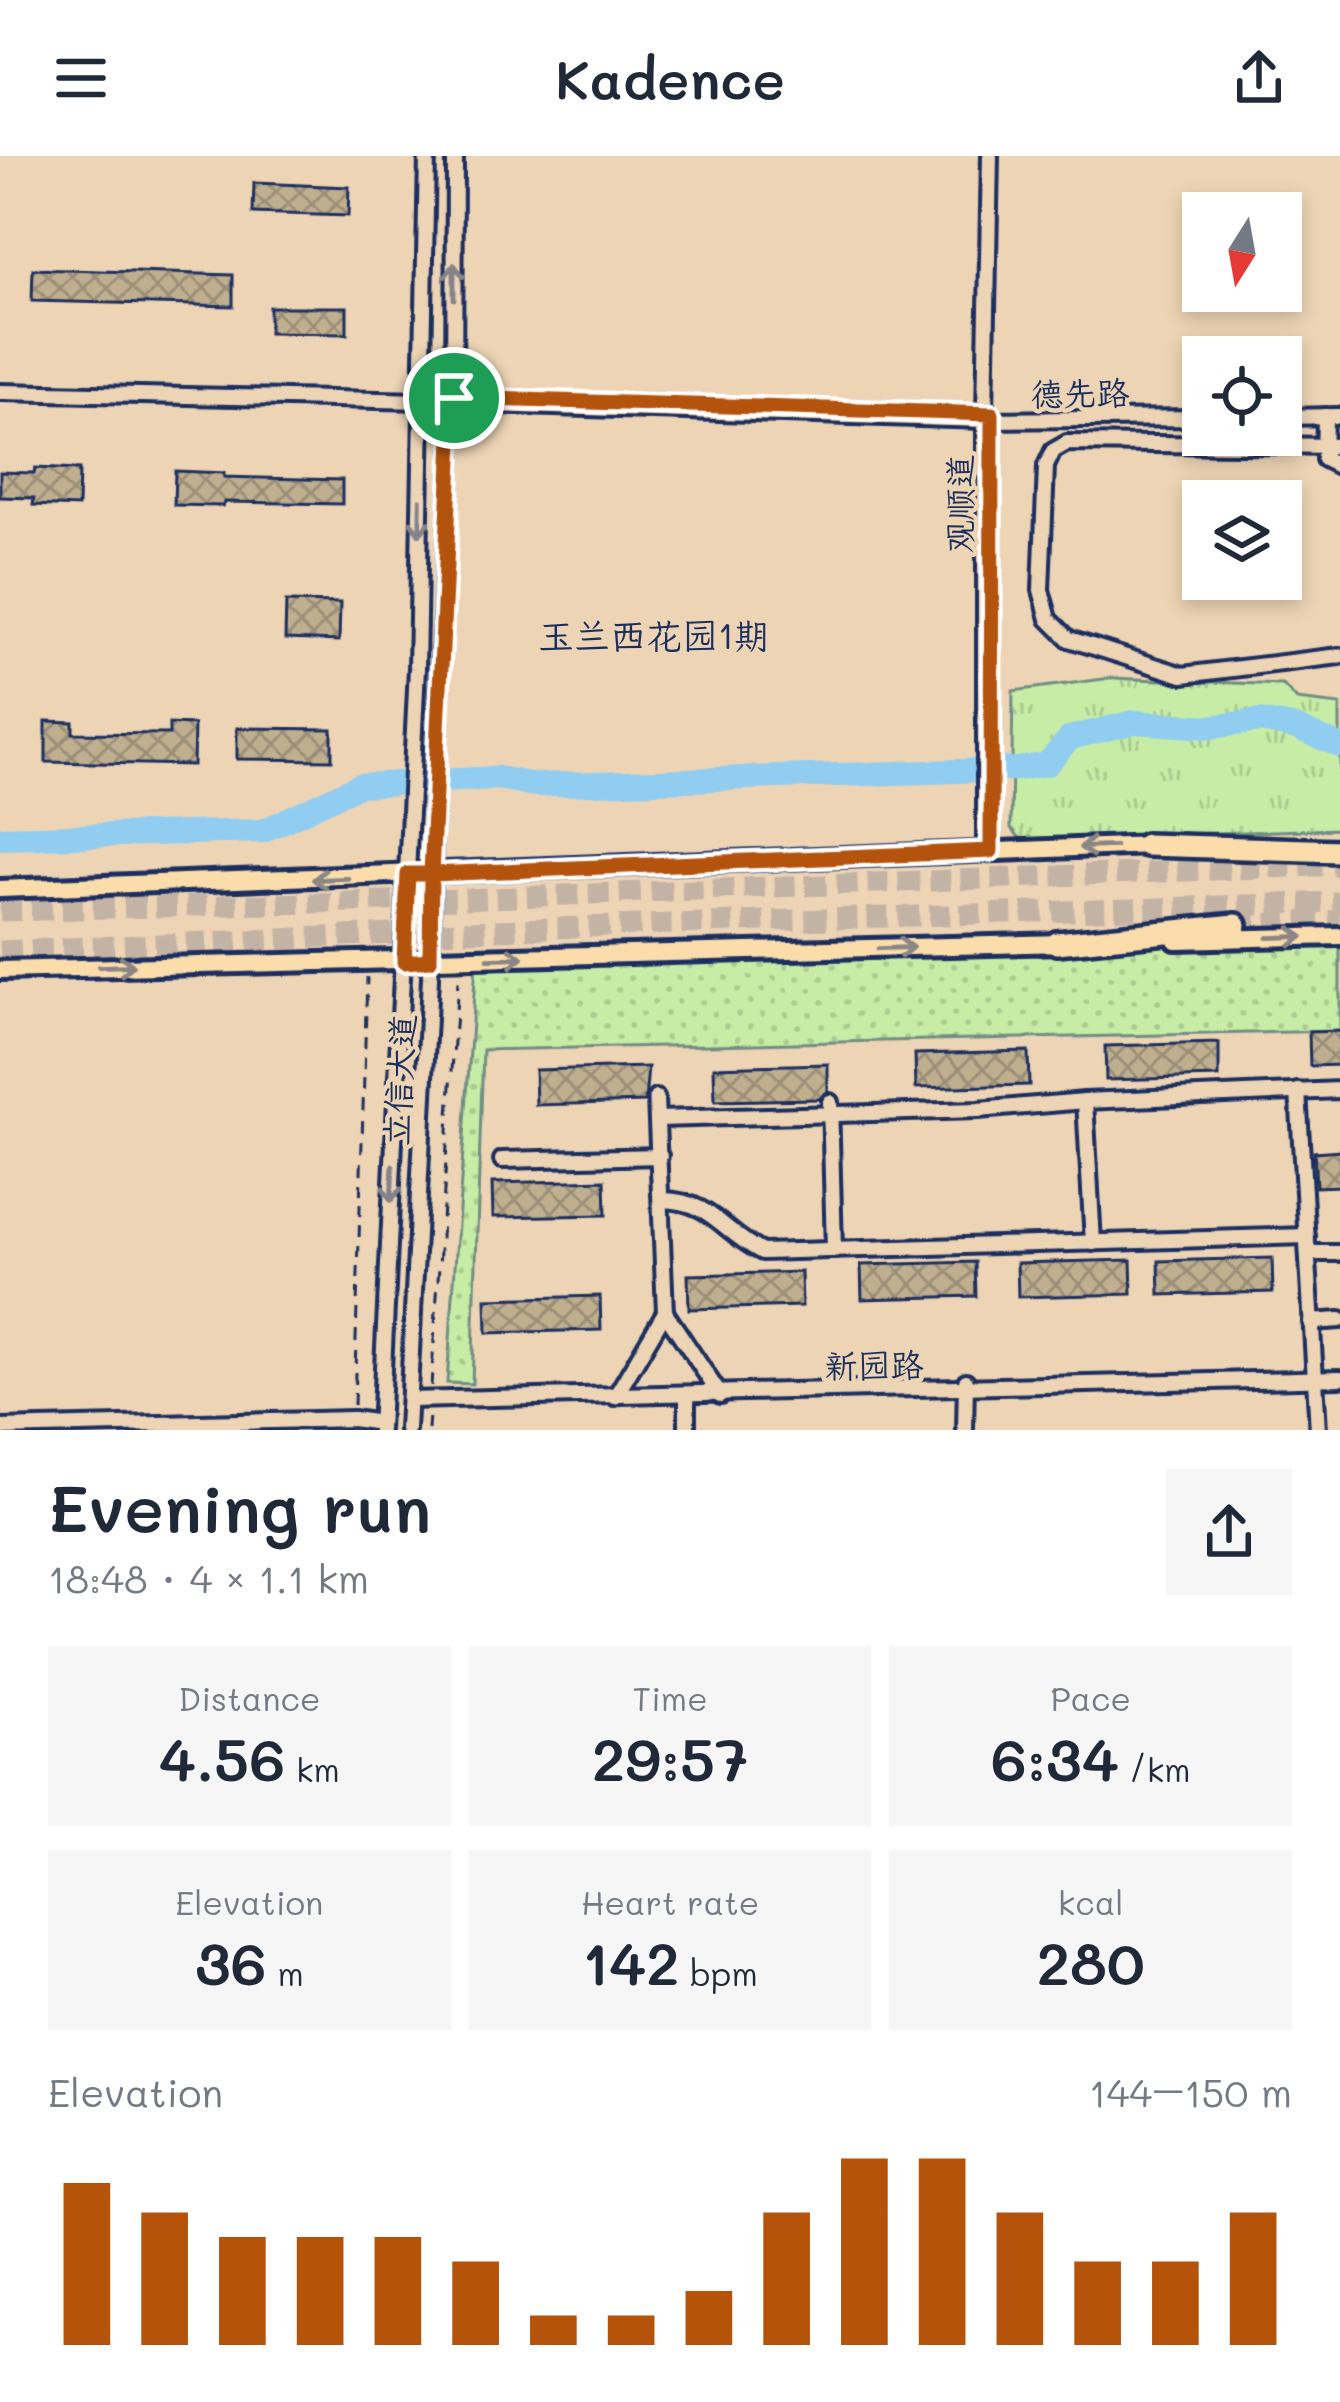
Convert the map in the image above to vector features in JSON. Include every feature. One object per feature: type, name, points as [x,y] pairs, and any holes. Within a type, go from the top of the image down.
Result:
[{"type":"highway","points":[[1146,845],[1340,851]]},
{"type":"highway","points":[[1057,944],[1236,925]]},
{"type":"main road","points":[[0,890],[1340,840]]},
{"type":"main road","points":[[0,970],[1340,936]]},
{"type":"street","name":"立信大道","points":[[380,1424],[411,815],[427,156]]},
{"type":"street","name":"立信大道","points":[[407,1430],[454,401],[455,156]]},
{"type":"street","name":"观顺道","points":[[988,851],[993,156]]},
{"type":"street","points":[[0,389],[424,398]]},
{"type":"street","name":"德先路","points":[[454,401],[989,417],[1182,415]]},
{"type":"street","points":[[1302,414],[1335,414],[1332,445],[1324,458],[1340,467]]},
{"type":"street","points":[[1332,445],[1067,443],[1053,451],[1046,466],[1041,590],[1049,619],[1069,639],[1183,676],[1340,656]]},
{"type":"street","points":[[657,1119],[1340,1090]]},
{"type":"street","points":[[1298,1091],[1318,1430]]},
{"type":"street","points":[[616,1395],[665,1312],[656,1099]]},
{"type":"street","points":[[1084,1101],[1093,1243]]},
{"type":"street","points":[[830,1109],[833,1250]]},
{"type":"street","points":[[502,1160],[660,1156]]},
{"type":"street","points":[[663,1200],[701,1205],[743,1242],[763,1252],[1307,1236]]},
{"type":"street","points":[[1308,1253],[1340,1253]]},
{"type":"street","points":[[665,1312],[719,1392]]},
{"type":"street","points":[[1311,1322],[1340,1320]]},
{"type":"street","name":"新园路","points":[[616,1395],[1340,1375]]},
{"type":"street","points":[[965,1430],[966,1385]]},
{"type":"street","name":"新园路","points":[[409,1398],[719,1392]]},
{"type":"street","points":[[687,1395],[687,1430]]},
{"type":"street","points":[[0,1425],[354,1412],[380,1424]]},
{"type":"street","points":[[0,1425],[353,1418],[380,1424]]},
{"type":"path","name":"立信大道","points":[[354,1412],[367,969]]},
{"type":"path","name":"立信大道","points":[[428,1430],[458,981]]},
{"type":"green space","points":[[1111,678],[1283,685],[1297,700],[1340,705],[1340,829],[1021,839],[1011,828],[1013,691]]},
{"type":"green space","points":[[1340,938],[1340,1031],[483,1050],[472,1384],[447,1383],[476,964]]},
{"type":"building","points":[[254,183],[349,187],[348,216],[253,213]]},
{"type":"building","points":[[33,269],[233,275],[233,306],[32,301]]},
{"type":"building","points":[[269,307],[347,307],[347,334],[269,333]]},
{"type":"building","points":[[35,468],[79,470],[78,507],[33,505],[34,498],[0,497],[0,472],[34,473]]},
{"type":"building","points":[[175,471],[342,480],[342,504],[174,505]]},
{"type":"building","points":[[286,602],[340,603],[339,641],[285,639]]},
{"type":"building","points":[[46,721],[73,722],[73,733],[169,734],[169,724],[194,725],[193,765],[46,762]]},
{"type":"building","points":[[237,728],[332,729],[332,760],[237,759]]},
{"type":"building","points":[[1340,1031],[1340,1065],[1310,1066],[1309,1032]]},
{"type":"building","points":[[1219,1043],[1219,1077],[1106,1080],[1105,1046]]},
{"type":"building","points":[[1028,1051],[1029,1085],[916,1088],[915,1054]]},
{"type":"building","points":[[828,1064],[828,1091],[819,1099],[715,1101],[714,1067]]},
{"type":"building","points":[[648,1067],[645,1102],[536,1105],[535,1070]]},
{"type":"building","points":[[1340,1150],[1340,1186],[1316,1187],[1314,1152]]},
{"type":"building","points":[[605,1180],[606,1215],[493,1217],[492,1183]]},
{"type":"building","points":[[1272,1258],[1273,1292],[1160,1295],[1159,1261]]},
{"type":"building","points":[[1131,1260],[1132,1294],[1018,1297],[1017,1263]]},
{"type":"building","points":[[975,1262],[976,1296],[862,1299],[861,1265]]},
{"type":"building","points":[[801,1272],[802,1306],[689,1309],[688,1275]]},
{"type":"building","points":[[600,1296],[601,1330],[487,1333],[486,1299]]},
{"type":"waterway","points":[[0,838],[263,831],[359,785],[498,778],[535,785],[1018,769],[1047,764],[1070,738],[1134,722],[1210,727],[1260,721],[1297,728],[1340,746]]},
{"type":"tunnel","points":[[0,911],[463,899],[1340,865]]},
{"type":"tunnel","points":[[0,951],[1340,902]]},
{"type":"tunnel","points":[[1236,925],[1340,920]]},
{"type":"district","name":"玉兰西花园1期","points":[[654,634]]},
{"type":"route","points":[[454,398],[431,874],[408,874],[404,962],[430,960],[431,874],[991,851],[992,414],[454,398]]}]
